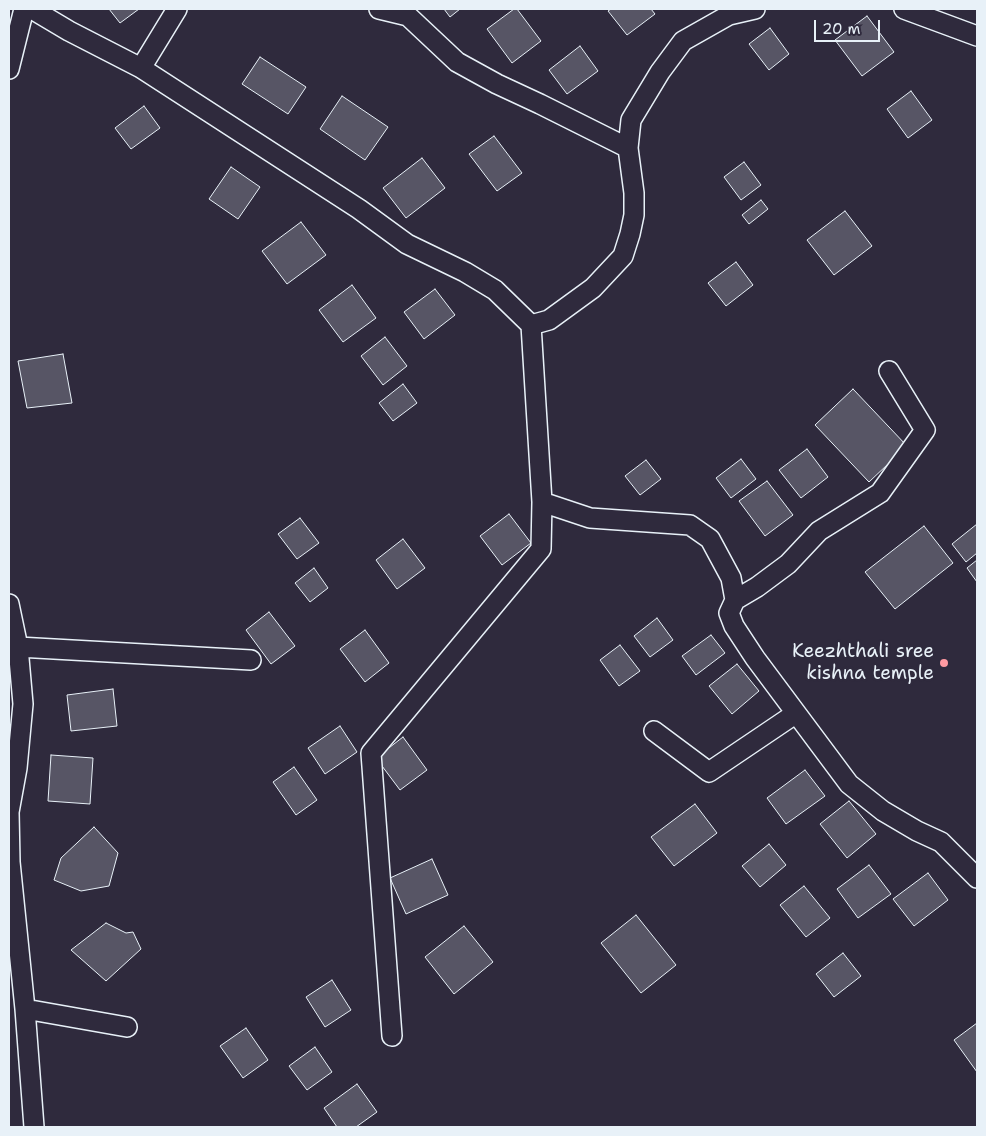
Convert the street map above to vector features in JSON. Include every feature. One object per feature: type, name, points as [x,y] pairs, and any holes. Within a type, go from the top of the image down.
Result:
[{"type":"street","points":[[9,70],[24,9]]},
{"type":"street","points":[[32,9],[69,31],[141,68],[359,209],[407,244],[465,272],[495,290],[530,325],[542,502],[541,549],[371,753],[392,1036]]},
{"type":"street","points":[[141,68],[177,9]]},
{"type":"street","points":[[379,9],[408,16],[457,62],[497,84],[628,148]]},
{"type":"street","points":[[530,325],[549,320],[565,309],[592,288],[623,256],[634,215],[634,192],[628,148],[631,120],[660,72],[683,41],[730,15],[755,9]]},
{"type":"street","points":[[904,9],[977,36]]},
{"type":"street","points":[[890,371],[925,430],[880,493],[819,531],[788,564],[735,600],[729,613],[734,626],[755,658],[849,784],[883,811],[917,831],[941,842],[977,878]]},
{"type":"street","points":[[542,502],[590,518],[690,525],[710,539],[731,578],[735,600]]},
{"type":"street","points":[[9,604],[18,647],[23,704],[17,768],[9,812],[10,862],[25,1009],[34,1127]]},
{"type":"street","points":[[18,647],[251,660]]},
{"type":"street","points":[[654,731],[708,772],[795,714]]},
{"type":"street","points":[[25,1009],[127,1027]]},
{"type":"building","points":[[109,9],[139,9],[120,23]]},
{"type":"building","points":[[444,9],[460,9],[450,17]]},
{"type":"building","points":[[514,9],[517,9],[541,41],[512,63],[487,29]]},
{"type":"building","points":[[611,9],[651,9],[655,14],[627,35],[608,11]]},
{"type":"building","points":[[867,16],[894,52],[862,76],[835,40]]},
{"type":"building","points":[[770,28],[789,54],[769,70],[749,44]]},
{"type":"building","points":[[580,46],[598,71],[567,94],[549,70]]},
{"type":"building","points":[[260,57],[306,87],[288,114],[242,84]]},
{"type":"building","points":[[911,91],[932,120],[908,138],[887,109]]},
{"type":"building","points":[[342,96],[388,127],[365,160],[320,129]]},
{"type":"building","points":[[144,106],[160,128],[131,149],[115,128]]},
{"type":"building","points":[[494,136],[522,173],[497,191],[469,154]]},
{"type":"building","points":[[422,158],[445,188],[406,218],[383,188]]},
{"type":"building","points":[[744,162],[761,185],[741,200],[724,177]]},
{"type":"building","points":[[231,167],[260,187],[238,219],[209,199]]},
{"type":"building","points":[[761,200],[768,209],[749,224],[742,215]]},
{"type":"building","points":[[845,211],[872,246],[834,275],[807,240]]},
{"type":"building","points":[[301,222],[326,255],[287,284],[262,251]]},
{"type":"building","points":[[736,262],[753,285],[726,306],[708,283]]},
{"type":"building","points":[[352,285],[376,318],[343,342],[319,310]]},
{"type":"building","points":[[435,289],[455,315],[424,339],[404,312]]},
{"type":"building","points":[[385,337],[407,366],[383,385],[361,356]]},
{"type":"building","points":[[63,354],[72,403],[27,408],[18,361]]},
{"type":"building","points":[[403,384],[417,403],[393,421],[379,403]]},
{"type":"building","points":[[853,389],[907,446],[869,482],[815,425]]},
{"type":"building","points":[[807,449],[828,477],[801,498],[779,470]]},
{"type":"building","points":[[741,459],[756,479],[731,498],[716,478]]},
{"type":"building","points":[[646,460],[661,479],[640,495],[625,476]]},
{"type":"building","points":[[767,481],[793,515],[765,536],[739,501]]},
{"type":"building","points":[[509,514],[531,543],[502,565],[480,536]]},
{"type":"building","points":[[300,518],[319,543],[297,559],[278,534]]},
{"type":"building","points":[[977,524],[977,553],[966,562],[952,544]]},
{"type":"building","points":[[924,526],[953,563],[895,609],[865,572]]},
{"type":"building","points":[[403,539],[425,568],[397,589],[376,560]]},
{"type":"building","points":[[977,560],[977,582],[967,568]]},
{"type":"building","points":[[314,568],[328,588],[310,602],[295,583]]},
{"type":"building","points":[[269,612],[295,646],[271,664],[246,630]]},
{"type":"building","points":[[657,618],[673,640],[650,657],[634,636]]},
{"type":"building","points":[[365,630],[389,663],[365,682],[340,649]]},
{"type":"building","points":[[711,635],[725,653],[696,675],[682,656]]},
{"type":"building","points":[[620,645],[640,671],[619,686],[600,660]]},
{"type":"building","points":[[737,664],[759,691],[732,714],[709,686]]},
{"type":"building","points":[[113,689],[117,726],[71,731],[67,695]]},
{"type":"building","points":[[340,726],[357,752],[325,774],[308,748]]},
{"type":"building","points":[[403,737],[427,770],[400,790],[376,758]]},
{"type":"building","points":[[51,755],[93,758],[90,804],[48,801]]},
{"type":"building","points":[[294,767],[317,800],[296,815],[273,782]]},
{"type":"building","points":[[805,770],[825,796],[786,824],[767,798]]},
{"type":"building","points":[[849,801],[876,834],[847,858],[820,824]]},
{"type":"building","points":[[695,804],[717,833],[674,866],[651,837]]},
{"type":"building","points":[[94,827],[118,853],[109,886],[81,891],[54,880],[61,858]]},
{"type":"building","points":[[769,844],[786,865],[760,887],[742,866]]},
{"type":"building","points":[[432,859],[448,895],[406,914],[390,878]]},
{"type":"building","points":[[869,865],[891,894],[858,918],[837,889]]},
{"type":"building","points":[[928,873],[948,900],[914,926],[893,899]]},
{"type":"building","points":[[804,886],[830,918],[806,937],[780,905]]},
{"type":"building","points":[[636,915],[676,965],[641,993],[601,943]]},
{"type":"building","points":[[106,923],[126,933],[133,932],[141,949],[106,981],[71,950]]},
{"type":"building","points":[[464,926],[493,962],[454,994],[425,957]]},
{"type":"building","points":[[843,953],[861,976],[834,997],[816,974]]},
{"type":"building","points":[[332,980],[351,1010],[325,1027],[306,997]]},
{"type":"building","points":[[977,1023],[977,1072],[954,1040]]},
{"type":"building","points":[[246,1028],[268,1060],[243,1078],[220,1046]]},
{"type":"building","points":[[315,1047],[332,1072],[307,1090],[289,1066]]},
{"type":"building","points":[[357,1084],[377,1112],[356,1127],[337,1127],[324,1108]]},
{"type":"place","name":"Keezhthali sree kishna temple","points":[[944,663]]}]
